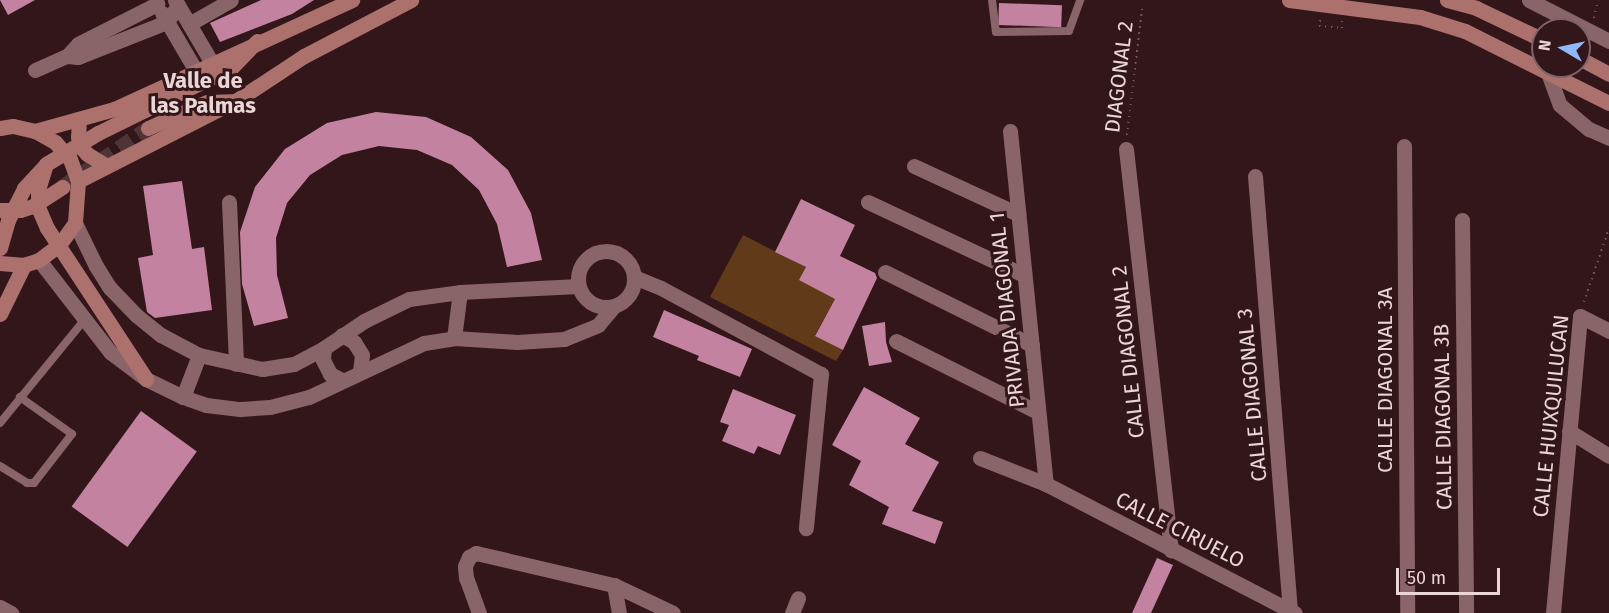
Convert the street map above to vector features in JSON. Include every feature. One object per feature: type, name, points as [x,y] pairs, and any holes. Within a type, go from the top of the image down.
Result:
[{"type":"main road","points":[[78,181],[105,165],[237,100],[304,56],[411,0]]},
{"type":"main road","points":[[1289,0],[1420,17],[1465,31],[1531,62]]},
{"type":"main road","points":[[1447,0],[1476,8],[1531,34]]},
{"type":"main road","points":[[35,131],[114,109],[257,41],[348,2],[355,28]]},
{"type":"main road","points":[[0,248],[8,220],[24,188],[46,164],[98,133],[232,67],[257,41]]},
{"type":"main road","points":[[1591,64],[1609,74]]},
{"type":"main road","points":[[1562,78],[1609,103]]},
{"type":"main road","points":[[148,128],[207,102],[237,100]]},
{"type":"main road","points":[[79,119],[78,137],[81,147],[87,154],[105,165]]},
{"type":"main road","points":[[0,128],[13,126],[35,131],[55,142],[70,159],[78,181],[75,223],[60,244],[39,260],[24,265],[0,263]]},
{"type":"main road","points":[[46,164],[38,190],[38,207],[47,228],[125,343],[146,379]]},
{"type":"main road","points":[[0,210],[20,210],[33,206],[62,187]]},
{"type":"main road","points":[[0,314],[24,265]]},
{"type":"street","points":[[189,24],[231,0]]},
{"type":"street","points":[[1529,0],[1566,18]]},
{"type":"street","points":[[35,70],[68,56],[78,44],[156,2],[195,71]]},
{"type":"street","points":[[176,3],[213,63]]},
{"type":"street","points":[[68,56],[78,57],[167,22],[176,3]]},
{"type":"street","points":[[1591,30],[1609,40]]},
{"type":"street","points":[[1550,78],[1560,105],[1589,129],[1609,138]]},
{"type":"street","name":"PRIVADA DIAGONAL 1","points":[[1010,130],[1046,484]]},
{"type":"street","name":"CALLE DIAGONAL 3A","points":[[1404,146],[1407,613]]},
{"type":"street","name":"CALLE DIAGONAL 2","points":[[1126,149],[1171,550]]},
{"type":"street","points":[[914,166],[1018,214]]},
{"type":"street","name":"CALLE DIAGONAL 3","points":[[1255,176],[1292,612]]},
{"type":"street","points":[[868,201],[1024,275]]},
{"type":"street","points":[[229,202],[236,364]]},
{"type":"street","name":"CALLE DIAGONAL 3B","points":[[1462,220],[1466,613]]},
{"type":"street","points":[[75,223],[96,266],[110,288],[136,315],[161,335],[199,355],[262,369],[294,364],[324,348],[364,321],[409,299],[460,292],[579,286]]},
{"type":"street","points":[[39,260],[110,352],[146,379],[183,397],[206,405],[240,409],[270,406],[309,397],[360,371],[424,343],[454,338],[517,342],[564,339],[598,325],[614,306],[629,295],[634,277],[627,260],[611,251],[602,251],[586,260],[578,277],[579,286],[589,301],[597,305],[614,306]]},
{"type":"street","points":[[68,295],[75,274],[85,268],[96,266]]},
{"type":"street","points":[[885,272],[1032,345]]},
{"type":"street","points":[[634,277],[661,288],[821,374],[806,528]]},
{"type":"street","points":[[454,338],[460,292]]},
{"type":"street","points":[[1580,316],[1609,331]]},
{"type":"street","name":"CALLE HUIXQUILUCAN","points":[[1553,613],[1580,316]]},
{"type":"street","points":[[342,335],[354,342],[362,355],[360,371]]},
{"type":"street","points":[[896,341],[1038,412]]},
{"type":"street","points":[[324,348],[323,360],[330,374],[342,380]]},
{"type":"street","points":[[183,397],[199,355]]},
{"type":"street","points":[[1569,431],[1609,456]]},
{"type":"street","name":"CALLE CIRUELO","points":[[980,458],[1046,484],[1292,612]]},
{"type":"street","points":[[479,613],[466,578],[469,557],[476,553],[614,585],[672,613]]},
{"type":"street","points":[[614,585],[619,613]]},
{"type":"street","points":[[792,613],[798,598]]},
{"type":"street","points":[[0,607],[11,613]]},
{"type":"lane","points":[[992,0],[996,32],[1069,31],[1080,0]]},
{"type":"lane","points":[[0,423],[85,318]]},
{"type":"lane","points":[[0,466],[27,483],[34,483],[72,434],[20,397]]},
{"type":"path","points":[[1591,30],[1598,0]]},
{"type":"path","name":"DIAGONAL 2","points":[[1126,149],[1142,9]]},
{"type":"path","points":[[1319,26],[1342,28]]},
{"type":"path","name":"CALLE HUIXQUILUCAN","points":[[1580,316],[1609,228]]},
{"type":"shaded area","points":[[743,235],[806,267],[835,299],[815,335],[843,350],[836,361],[710,297]]},
{"type":"building","points":[[0,0],[35,0],[8,15]]},
{"type":"building","points":[[261,0],[314,0],[292,14],[220,42],[210,23]]},
{"type":"building","points":[[999,3],[1062,5],[1061,27],[998,25]]},
{"type":"building","points":[[376,112],[426,117],[471,137],[508,170],[531,213],[542,260],[507,267],[497,224],[479,190],[452,165],[417,150],[379,146],[342,155],[310,175],[287,203],[276,238],[277,275],[288,318],[254,326],[242,284],[240,232],[255,187],[285,149],[327,123]]},
{"type":"building","points":[[182,181],[192,249],[204,247],[212,310],[155,318],[147,312],[138,258],[153,255],[143,186]]},
{"type":"building","points":[[801,199],[855,225],[840,256],[875,273],[877,278],[843,350],[815,336],[835,299],[799,280],[806,267],[775,252]]},
{"type":"building","points":[[664,310],[752,349],[740,377],[697,360],[699,356],[653,337]]},
{"type":"building","points":[[885,322],[886,342],[892,362],[869,366],[862,326]]},
{"type":"building","points":[[864,387],[920,418],[905,444],[939,462],[912,511],[943,522],[935,544],[882,524],[889,507],[849,485],[861,461],[832,445]]},
{"type":"building","points":[[733,389],[796,415],[780,455],[758,446],[754,454],[722,441],[729,425],[720,422]]},
{"type":"building","points":[[141,411],[197,452],[127,547],[72,506]]},
{"type":"building","points":[[1157,558],[1173,565],[1151,613],[1132,613]]},
{"type":"tunnel","points":[[62,187],[148,128]]},
{"type":"district","name":"Valle de las Palmas","points":[[203,92]]}]
